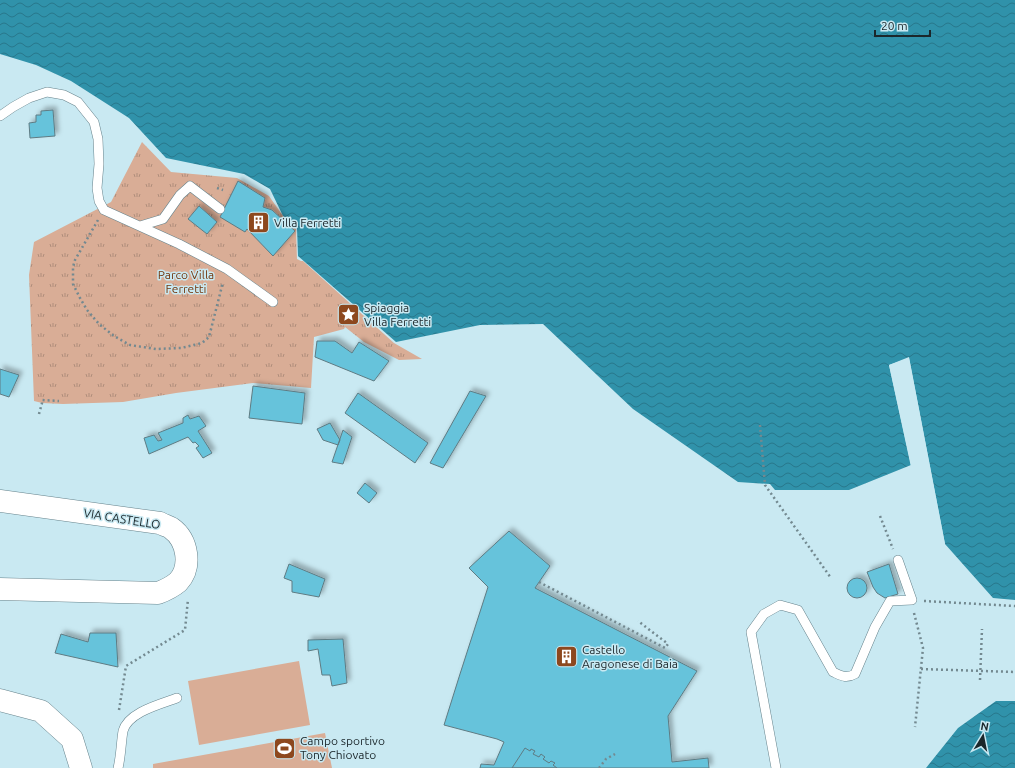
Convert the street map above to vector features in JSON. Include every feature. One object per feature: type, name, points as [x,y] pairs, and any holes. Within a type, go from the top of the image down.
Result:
[{"type":"main road","name":"VIA CASTELLO","points":[[0,501],[160,523],[171,528],[179,536],[185,547],[187,559],[185,570],[179,581]]},
{"type":"main road","points":[[0,589],[158,593],[170,588],[179,581]]},
{"type":"main road","points":[[0,700],[41,711],[72,739],[81,768]]},
{"type":"lane","points":[[0,116],[30,98],[47,92],[64,95],[78,102],[94,122],[98,139],[99,164],[97,188],[99,201],[104,210],[179,244],[226,269],[273,302]]},
{"type":"lane","points":[[140,226],[163,219],[180,195],[190,186],[220,209]]},
{"type":"lane","points":[[776,768],[751,632],[764,614],[780,605],[798,610],[833,672],[842,676],[850,677],[855,674],[875,627],[890,601],[912,600],[898,560]]},
{"type":"lane","points":[[118,768],[124,730],[128,723],[143,710],[177,698]]},
{"type":"path","points":[[104,210],[72,267],[73,284],[87,310],[99,324],[114,336],[130,345],[156,349],[181,348],[202,343],[209,337],[226,269]]},
{"type":"path","points":[[39,414],[42,400],[59,400]]},
{"type":"path","points":[[760,425],[765,485],[831,578]]},
{"type":"path","points":[[880,516],[898,560]]},
{"type":"path","points":[[119,712],[126,666],[185,630],[188,600],[179,581]]},
{"type":"path","points":[[539,582],[665,648],[668,644],[638,621]]},
{"type":"path","points":[[915,727],[923,648],[912,607],[912,600],[1015,606]]},
{"type":"path","points":[[980,680],[982,629]]},
{"type":"path","points":[[921,669],[1015,672]]},
{"type":"path","points":[[599,768],[606,759],[616,754]]},
{"type":"green space","name":"Parco Villa Ferretti","points":[[142,142],[171,172],[237,178],[269,196],[281,213],[296,229],[297,259],[303,261],[394,343],[422,359],[399,360],[364,342],[345,327],[344,329],[314,337],[311,388],[253,383],[176,393],[123,402],[63,404],[34,401],[29,275],[34,242],[111,202]]},
{"type":"green space","points":[[299,661],[310,725],[199,745],[188,681]]},
{"type":"green space","name":"Campo sportivo Tony Chiovato","points":[[325,733],[332,768],[153,768],[153,764]]},
{"type":"water","points":[[0,0],[1015,0],[1015,600],[993,598],[945,544],[909,358],[889,365],[911,465],[849,490],[775,490],[770,484],[738,482],[633,409],[543,324],[480,325],[396,342],[298,256],[297,228],[283,216],[270,189],[244,174],[166,158],[129,118],[71,81],[36,65],[0,54]]},
{"type":"water","points":[[996,701],[1015,701],[1015,768],[926,768],[958,728]]},
{"type":"pier","points":[[909,357],[944,545],[908,360],[891,366],[913,464],[911,467],[889,365]]},
{"type":"building","points":[[53,110],[55,136],[30,138],[29,123],[36,122],[36,115],[41,115],[41,111]]},
{"type":"building","name":"Villa Ferretti","points":[[238,181],[265,198],[263,207],[272,210],[295,231],[273,256],[247,229],[245,232],[220,217]]},
{"type":"building","points":[[199,206],[217,222],[207,234],[188,219]]},
{"type":"building","points":[[317,341],[335,341],[352,353],[359,342],[389,361],[374,381],[315,357]]},
{"type":"building","points":[[0,369],[19,375],[9,397],[0,394]]},
{"type":"building","points":[[253,386],[305,393],[302,424],[249,418]]},
{"type":"building","points":[[470,391],[486,396],[443,468],[430,463]]},
{"type":"building","points":[[358,393],[428,443],[415,463],[345,413]]},
{"type":"building","points":[[188,415],[190,419],[199,416],[206,426],[198,431],[212,453],[203,458],[196,448],[199,446],[195,442],[193,443],[188,437],[149,454],[144,438],[154,435],[158,441],[162,440],[158,433],[183,423],[183,418]]},
{"type":"building","points":[[330,423],[340,440],[338,445],[323,440],[317,429]]},
{"type":"building","points":[[343,430],[352,437],[343,464],[332,462]]},
{"type":"building","points":[[365,483],[377,493],[369,503],[357,493]]},
{"type":"building","name":"Castello Aragonese di Baia","points":[[509,531],[550,566],[535,588],[697,671],[668,716],[672,762],[708,758],[709,768],[480,768],[481,764],[494,765],[504,742],[444,725],[488,587],[469,568]]},
{"type":"building","points":[[289,564],[325,579],[319,597],[292,592],[292,581],[284,578]]},
{"type":"building","points":[[889,564],[898,594],[885,598],[877,593],[867,572]]},
{"type":"building","points":[[857,578],[864,581],[867,588],[864,595],[857,598],[850,595],[847,588],[850,581]]},
{"type":"building","points":[[90,633],[116,633],[118,667],[55,653],[61,634],[88,642]]},
{"type":"building","points":[[343,639],[347,683],[332,686],[330,675],[322,675],[318,649],[308,651],[308,640]]},
{"type":"building","points":[[525,748],[530,751],[531,749],[535,751],[533,754],[539,757],[541,754],[545,757],[543,759],[549,763],[551,761],[555,763],[553,765],[557,768],[512,768]]},
{"type":"place","name":"Villa Ferretti","points":[[258,223]]},
{"type":"place","name":"Spiaggia Villa Ferretti","points":[[348,315]]},
{"type":"place","name":"Castello Aragonese di Baia","points":[[567,657]]},
{"type":"place","name":"Campo sportivo Tony Chiovato","points":[[284,748]]}]
